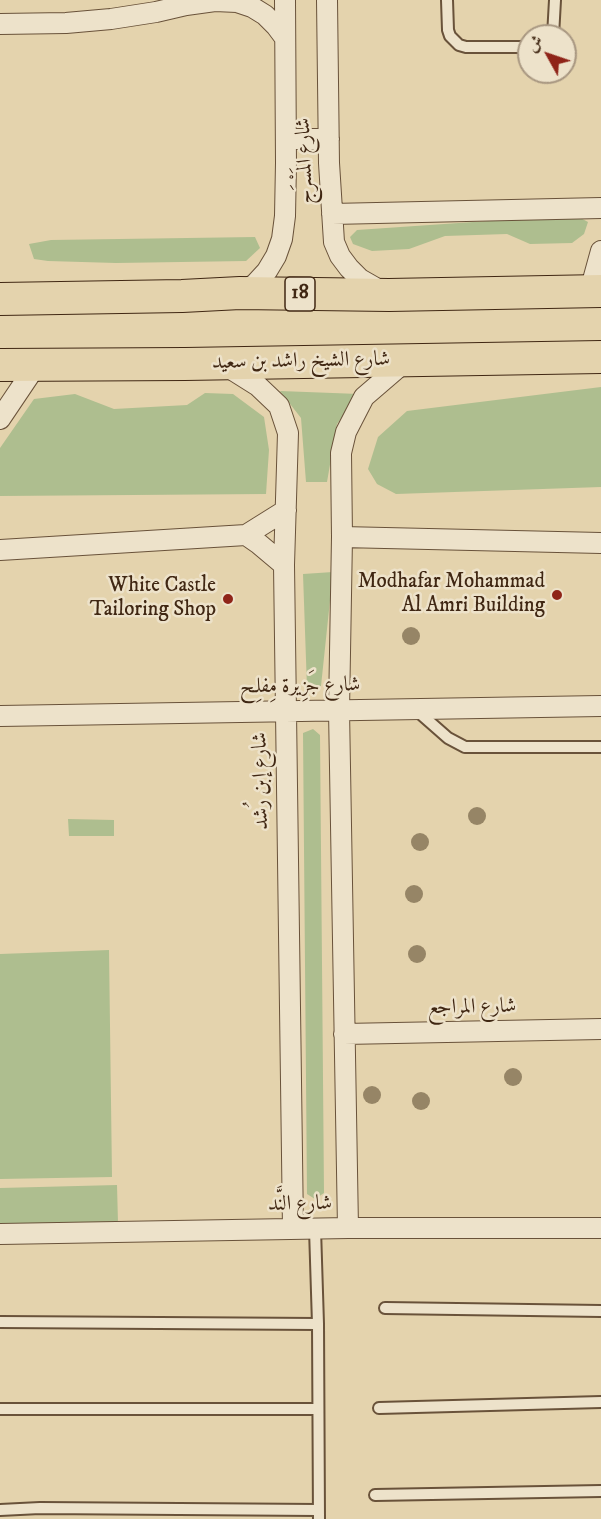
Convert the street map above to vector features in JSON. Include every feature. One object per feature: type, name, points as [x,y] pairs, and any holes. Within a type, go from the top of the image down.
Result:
[{"type":"main road","name":"18","points":[[0,299],[240,293],[389,296],[595,291]]},
{"type":"main road","name":"شارع الشيخ راشد بن سعيد","points":[[0,365],[601,357]]},
{"type":"street","name":"شارع المَسْرَج","points":[[240,293],[255,284],[267,271],[282,239],[285,216],[286,139],[285,0]]},
{"type":"street","name":"شارع المَسْرَج","points":[[327,0],[329,162],[334,242],[340,256],[360,279],[389,296]]},
{"type":"street","points":[[0,24],[66,23],[111,19],[210,1],[241,1],[265,15],[285,38]]},
{"type":"street","points":[[286,139],[329,139]]},
{"type":"street","points":[[332,214],[601,208]]},
{"type":"street","points":[[595,291],[601,251]]},
{"type":"street","points":[[348,1228],[339,710],[341,453],[346,432],[364,397],[406,360]]},
{"type":"street","name":"شارع إبن رُشد","points":[[221,363],[258,386],[279,406],[288,433],[284,565],[292,1229]]},
{"type":"street","points":[[0,419],[37,364]]},
{"type":"street","points":[[0,550],[246,535],[286,510]]},
{"type":"street","points":[[246,535],[284,565]]},
{"type":"street","points":[[342,537],[601,543]]},
{"type":"street","name":"شارع جَزِيرة مِفلِح","points":[[0,716],[601,706]]},
{"type":"street","name":"شارع المراجع","points":[[344,1034],[601,1029]]},
{"type":"street","name":"شارع النَّد","points":[[0,1234],[348,1228],[601,1228]]},
{"type":"lane","points":[[447,0],[448,30],[450,36],[459,45],[517,47]]},
{"type":"lane","points":[[554,24],[555,0]]},
{"type":"lane","points":[[415,709],[448,738],[465,747],[601,747]]},
{"type":"lane","points":[[0,1510],[40,1508],[319,1515],[315,1229]]},
{"type":"lane","points":[[385,1308],[601,1311]]},
{"type":"lane","points":[[0,1322],[318,1324]]},
{"type":"lane","points":[[379,1408],[601,1402]]},
{"type":"lane","points":[[0,1409],[318,1409]]},
{"type":"lane","points":[[375,1495],[601,1491]]},
{"type":"green space","points":[[575,215],[588,222],[584,234],[572,243],[530,244],[507,234],[445,236],[409,249],[372,251],[353,244],[350,237],[357,230]]},
{"type":"green space","points":[[255,237],[260,248],[246,261],[116,263],[48,261],[34,259],[29,244],[51,240]]},
{"type":"green space","points":[[601,387],[601,487],[396,494],[377,484],[368,469],[378,437],[407,411]]},
{"type":"green space","points":[[280,391],[359,394],[337,424],[327,482],[306,482],[301,418]]},
{"type":"green space","points":[[205,393],[233,394],[264,417],[269,450],[266,494],[0,496],[0,448],[34,399],[75,394],[114,409],[187,405]]},
{"type":"green space","points":[[333,572],[321,686],[307,688],[303,574]]},
{"type":"green space","points":[[313,729],[320,735],[324,1193],[315,1199],[307,1194],[303,733]]},
{"type":"green space","points":[[68,819],[114,820],[114,836],[69,836]]},
{"type":"green space","points":[[109,950],[112,1177],[0,1179],[0,954]]},
{"type":"green space","points":[[117,1185],[118,1223],[0,1225],[0,1188]]},
{"type":"place","name":"Modhafar Mohammad Al Amri Building","points":[[557,595]]},
{"type":"place","name":"White Castle Tailoring Shop","points":[[228,599]]}]
